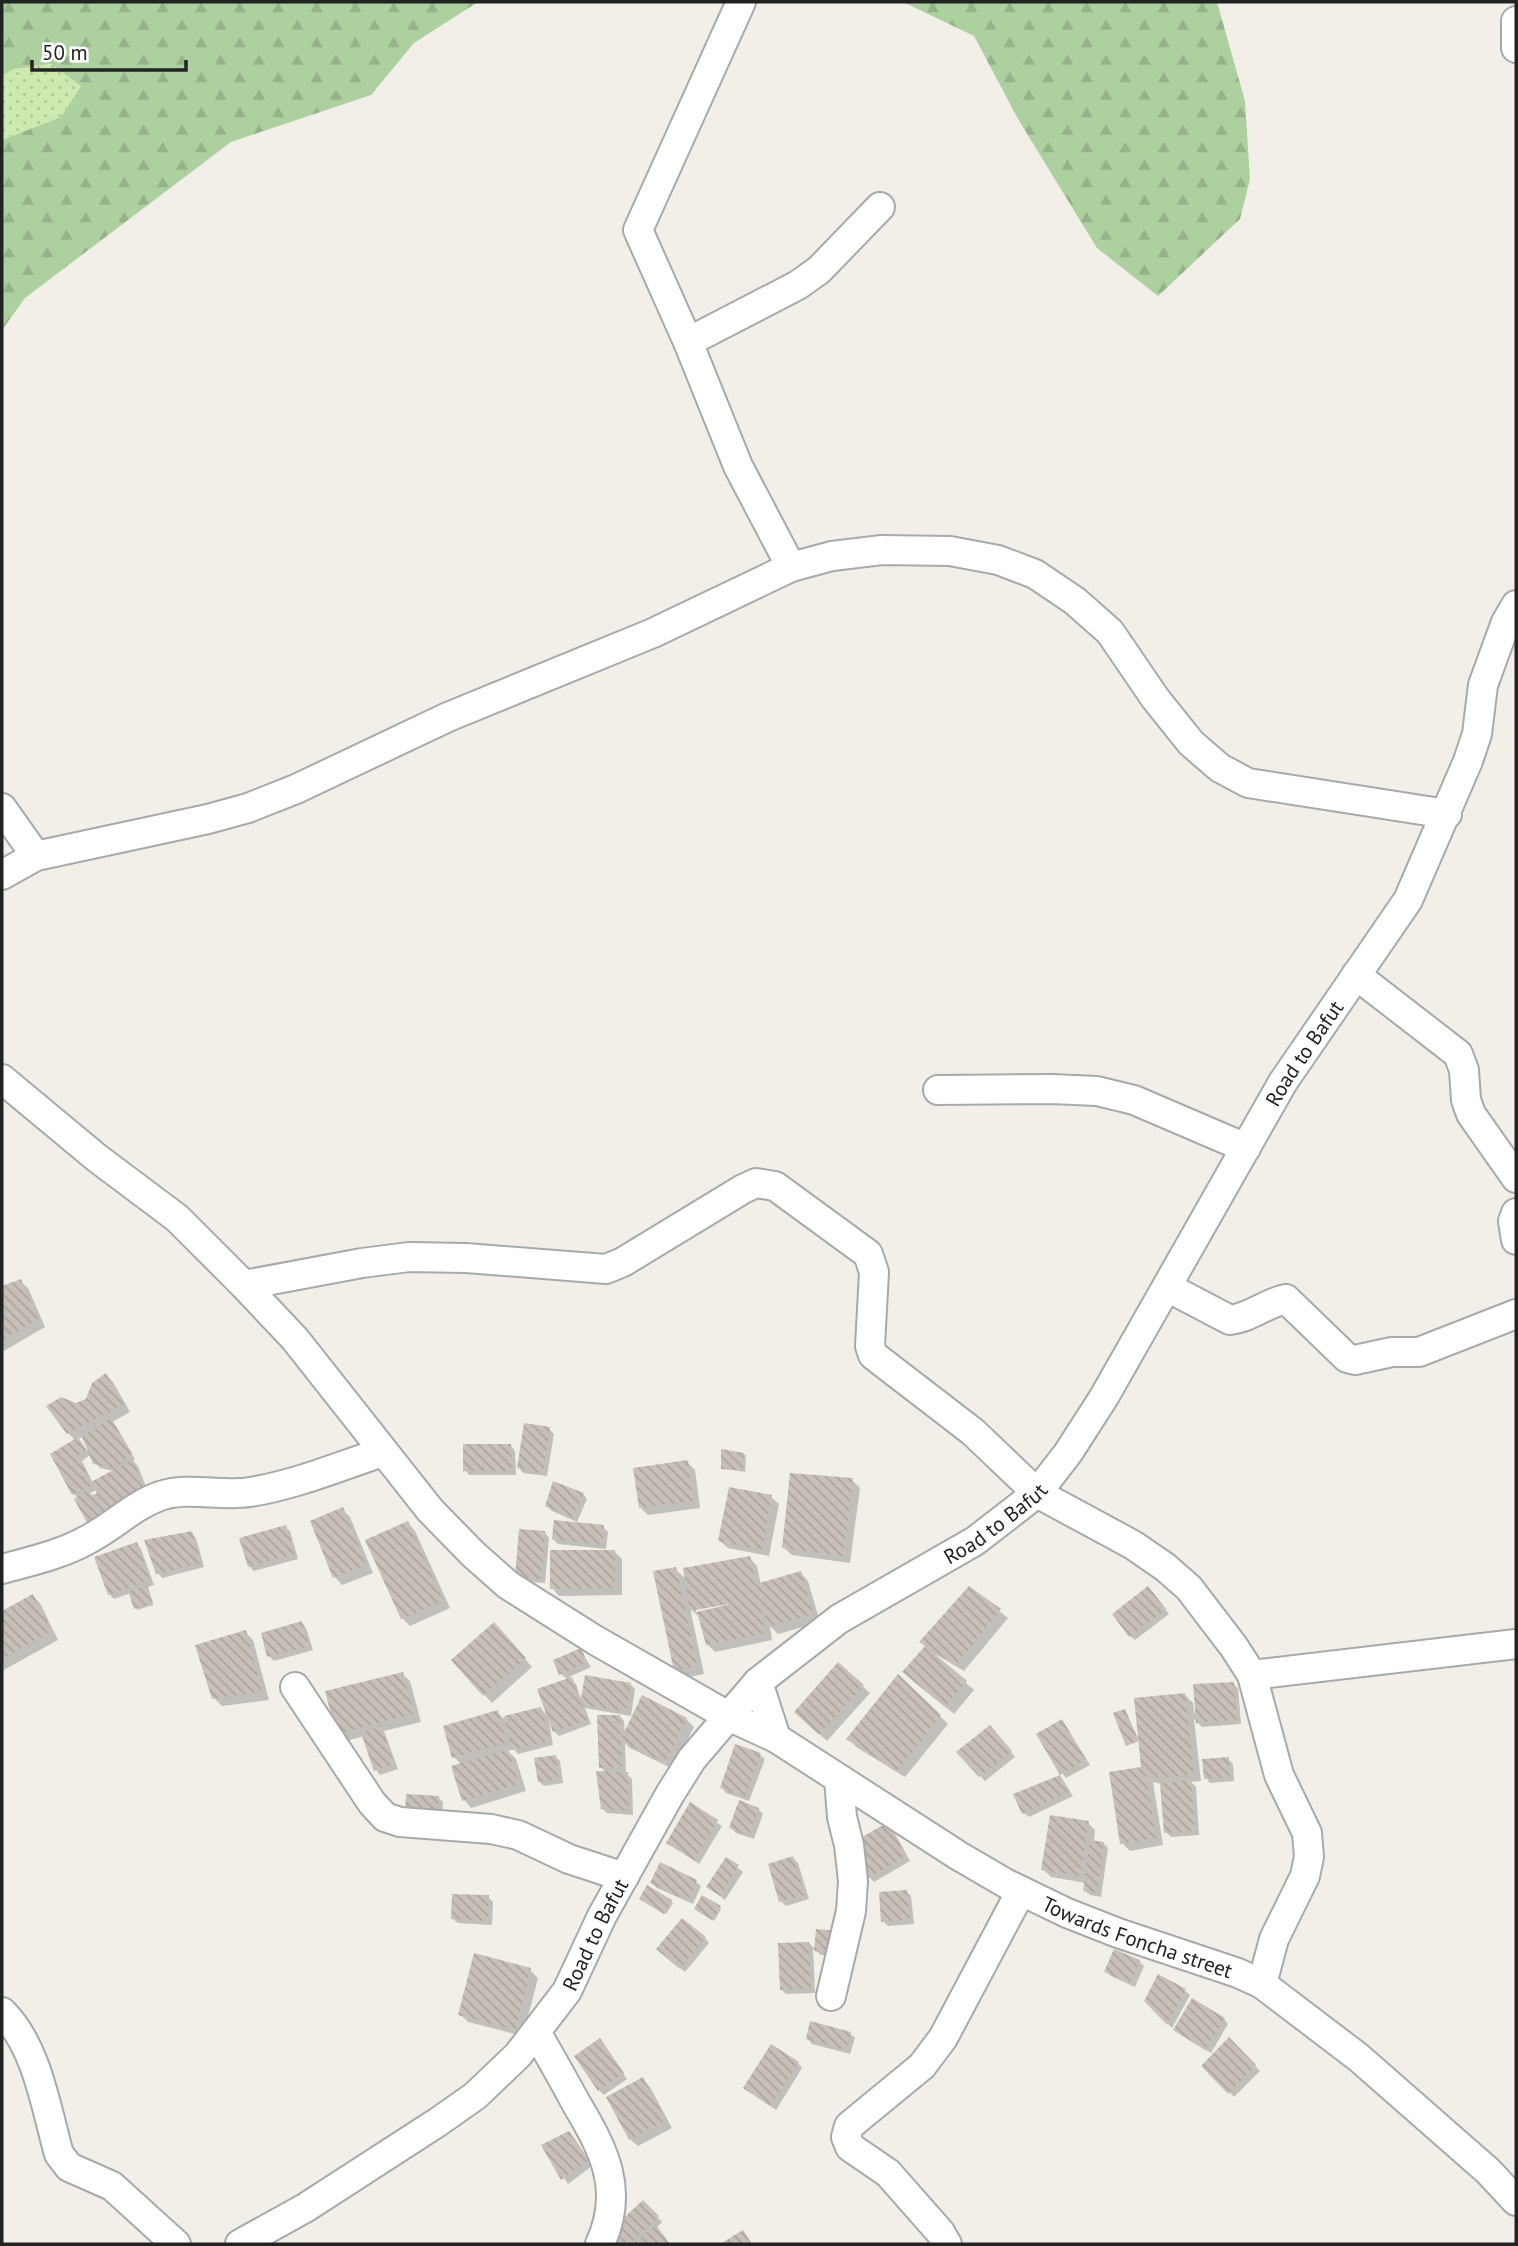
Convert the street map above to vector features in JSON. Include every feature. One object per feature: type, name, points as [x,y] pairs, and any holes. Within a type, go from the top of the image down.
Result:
[{"type":"street","points":[[741,2],[638,230],[688,342],[738,466],[791,568]]},
{"type":"street","points":[[1516,21],[1516,48]]},
{"type":"street","points":[[688,342],[798,285],[819,270],[880,207]]},
{"type":"street","points":[[2,875],[36,856],[248,808],[296,789],[448,717],[653,634],[791,568],[832,556],[882,550],[950,551],[1011,564],[1035,574],[1075,601],[1110,632],[1155,698],[1184,734],[1220,768],[1248,783],[1447,814]]},
{"type":"street","name":"Road to Bafut","points":[[240,2244],[305,2207],[439,2122],[475,2096],[518,2054],[567,1991],[624,1877],[692,1759],[758,1682],[839,1619],[975,1541],[1037,1493],[1068,1453],[1104,1397],[1283,1082],[1408,900],[1447,814],[1478,734],[1486,676],[1506,622],[1516,605]]},
{"type":"street","points":[[2,808],[36,856]]},
{"type":"street","points":[[1356,975],[1458,1054],[1464,1070],[1465,1100],[1471,1114],[1516,1178]]},
{"type":"street","name":"Towards Foncha street","points":[[2,1079],[177,1218],[295,1339],[430,1510],[508,1585],[585,1634],[728,1716],[776,1738],[959,1856],[1021,1891],[1118,1933],[1238,1972],[1262,1984],[1358,2057],[1488,2171],[1516,2201]]},
{"type":"street","points":[[938,1090],[1097,1091],[1134,1100],[1246,1148]]},
{"type":"street","points":[[244,1285],[409,1256],[606,1269],[623,1262],[743,1189],[756,1183],[775,1186],[868,1254],[874,1272],[870,1346],[873,1355],[974,1432],[1037,1493],[1133,1545],[1165,1567],[1189,1588],[1252,1675],[1279,1775],[1307,1833],[1309,1857],[1305,1876],[1274,1939],[1262,1984]]},
{"type":"street","points":[[1516,1213],[1513,1221],[1516,1240]]},
{"type":"street","points":[[1167,1287],[1230,1320],[1286,1299],[1347,1358],[1354,1360],[1392,1352],[1419,1352],[1512,1321]]},
{"type":"street","points":[[2,1569],[60,1553],[90,1539],[136,1506],[163,1495],[191,1491],[247,1492],[278,1486],[383,1452]]},
{"type":"street","points":[[1252,1675],[1516,1644]]},
{"type":"street","points":[[758,1682],[776,1738]]},
{"type":"street","points":[[295,1687],[372,1803],[385,1817],[400,1822],[491,1829],[518,1835],[569,1859],[624,1877]]},
{"type":"street","points":[[831,1996],[851,1911],[853,1881],[849,1845],[842,1817],[839,1779]]},
{"type":"street","points":[[947,2244],[940,2232],[888,2173],[850,2147],[846,2137],[849,2126],[922,2066],[943,2038],[1021,1891]]},
{"type":"street","points":[[2,2012],[16,2026],[30,2056],[59,2154],[69,2166],[112,2186],[176,2244]]},
{"type":"street","points":[[536,2032],[606,2159],[611,2189],[610,2216],[600,2244]]},
{"type":"green space","points":[[2,2],[478,2],[414,43],[371,95],[231,142],[25,298],[2,330],[2,140],[61,117],[81,86],[51,64],[14,69],[2,76]]},
{"type":"green space","points":[[903,2],[1217,2],[1245,101],[1250,179],[1240,219],[1158,296],[1097,248],[1018,119],[974,36]]},
{"type":"green space","points":[[51,64],[81,86],[62,117],[2,140],[2,76],[14,69]]},
{"type":"building","points":[[21,1279],[38,1319],[2,1340],[2,1286]]},
{"type":"building","points":[[106,1373],[124,1404],[67,1434],[46,1406],[61,1397],[76,1403],[86,1399],[92,1383]]},
{"type":"building","points":[[111,1418],[132,1453],[115,1469],[93,1464],[82,1437]]},
{"type":"building","points":[[524,1423],[550,1427],[543,1473],[517,1468]]},
{"type":"building","points":[[78,1437],[86,1449],[78,1456],[91,1482],[133,1459],[145,1490],[91,1530],[74,1499],[88,1489],[91,1496],[97,1493],[93,1485],[72,1495],[50,1454]]},
{"type":"building","points":[[463,1444],[511,1444],[512,1471],[463,1471]]},
{"type":"building","points":[[721,1449],[744,1453],[743,1471],[721,1469]]},
{"type":"building","points":[[688,1460],[693,1501],[639,1508],[633,1468]]},
{"type":"building","points":[[790,1473],[853,1478],[843,1556],[782,1548]]},
{"type":"building","points":[[553,1481],[584,1493],[572,1518],[545,1506]]},
{"type":"building","points":[[729,1487],[772,1495],[762,1550],[718,1541]]},
{"type":"building","points":[[343,1507],[366,1565],[333,1578],[310,1521]]},
{"type":"building","points":[[554,1520],[604,1525],[602,1545],[552,1539]]},
{"type":"building","points":[[408,1521],[443,1601],[401,1619],[365,1540]]},
{"type":"building","points":[[286,1525],[295,1554],[248,1567],[239,1538]]},
{"type":"building","points":[[519,1529],[545,1531],[541,1579],[515,1577]]},
{"type":"building","points":[[192,1531],[201,1563],[156,1574],[144,1540]]},
{"type":"building","points":[[137,1542],[150,1580],[108,1595],[94,1557]]},
{"type":"building","points":[[550,1550],[615,1550],[615,1588],[550,1589]]},
{"type":"building","points":[[750,1556],[766,1633],[706,1645],[697,1612],[734,1603],[690,1611],[683,1568]]},
{"type":"building","points":[[676,1567],[697,1666],[674,1671],[653,1571]]},
{"type":"building","points":[[801,1571],[813,1614],[768,1627],[756,1584]]},
{"type":"building","points":[[147,1585],[153,1603],[134,1609],[128,1591]]},
{"type":"building","points":[[969,1586],[1001,1609],[956,1665],[919,1642]]},
{"type":"building","points":[[1148,1586],[1166,1609],[1129,1637],[1112,1614]]},
{"type":"building","points":[[33,1594],[52,1631],[2,1659],[2,1611]]},
{"type":"building","points":[[302,1621],[309,1646],[267,1657],[261,1633]]},
{"type":"building","points":[[494,1622],[526,1658],[483,1696],[451,1660]]},
{"type":"building","points":[[246,1630],[262,1692],[212,1699],[195,1645]]},
{"type":"building","points":[[925,1646],[967,1681],[945,1707],[902,1672]]},
{"type":"building","points":[[581,1648],[587,1662],[559,1675],[553,1660]]},
{"type":"building","points":[[838,1662],[864,1685],[819,1735],[794,1712]]},
{"type":"building","points":[[403,1672],[414,1714],[336,1734],[325,1691]]},
{"type":"building","points":[[898,1674],[941,1715],[897,1771],[846,1739]]},
{"type":"building","points":[[585,1675],[631,1683],[626,1712],[580,1704]]},
{"type":"building","points":[[572,1677],[587,1720],[553,1732],[537,1689]]},
{"type":"building","points":[[1234,1682],[1237,1720],[1196,1723],[1193,1684]]},
{"type":"building","points":[[1185,1693],[1194,1774],[1160,1778],[1146,1775],[1156,1838],[1120,1844],[1109,1772],[1141,1767],[1134,1698]]},
{"type":"building","points":[[642,1695],[687,1718],[665,1763],[621,1741],[622,1767],[599,1768],[597,1715],[620,1715],[621,1739]]},
{"type":"building","points":[[541,1707],[550,1740],[512,1750],[504,1716]]},
{"type":"building","points":[[1125,1709],[1139,1741],[1126,1746],[1113,1713]]},
{"type":"building","points":[[498,1710],[507,1742],[452,1758],[443,1726]]},
{"type":"building","points":[[1062,1719],[1086,1759],[1060,1775],[1036,1734]]},
{"type":"building","points":[[990,1725],[1012,1751],[979,1777],[956,1752]]},
{"type":"building","points":[[382,1726],[394,1764],[374,1771],[361,1733]]},
{"type":"building","points":[[735,1744],[761,1753],[745,1798],[720,1788]]},
{"type":"building","points":[[508,1749],[519,1784],[462,1801],[451,1766]]},
{"type":"building","points":[[556,1755],[559,1779],[538,1782],[534,1758]]},
{"type":"building","points":[[1229,1757],[1230,1777],[1204,1779],[1202,1759]]},
{"type":"building","points":[[596,1771],[628,1772],[629,1811],[601,1809]]},
{"type":"building","points":[[1060,1775],[1070,1791],[1022,1814],[1013,1794]]},
{"type":"building","points":[[1191,1780],[1195,1831],[1164,1833],[1160,1783]]},
{"type":"building","points":[[406,1794],[439,1796],[438,1814],[405,1812]]},
{"type":"building","points":[[739,1800],[759,1808],[749,1836],[729,1828]]},
{"type":"building","points":[[690,1802],[718,1820],[694,1860],[666,1843]]},
{"type":"building","points":[[1050,1815],[1089,1821],[1080,1876],[1041,1870]]},
{"type":"building","points":[[888,1822],[907,1856],[868,1878],[849,1845]]},
{"type":"building","points":[[1090,1840],[1104,1842],[1097,1893],[1083,1891]]},
{"type":"building","points":[[793,1856],[805,1895],[779,1902],[768,1864]]},
{"type":"building","points":[[726,1857],[739,1865],[720,1896],[706,1887]]},
{"type":"building","points":[[660,1862],[697,1880],[688,1901],[650,1883]]},
{"type":"building","points":[[647,1885],[672,1900],[664,1914],[639,1899]]},
{"type":"building","points":[[907,1890],[910,1919],[881,1922],[879,1892]]},
{"type":"building","points":[[452,1894],[489,1895],[488,1921],[451,1919]]},
{"type":"building","points":[[702,1895],[721,1906],[712,1920],[694,1909]]},
{"type":"building","points":[[682,1918],[706,1937],[680,1969],[656,1949]]},
{"type":"building","points":[[816,1929],[838,1931],[837,1953],[814,1951]]},
{"type":"building","points":[[809,1942],[811,1988],[780,1990],[778,1943]]},
{"type":"building","points":[[1114,1949],[1140,1960],[1130,1983],[1104,1972]]},
{"type":"building","points":[[474,1953],[531,1968],[516,2030],[458,2015]]},
{"type":"building","points":[[1158,1974],[1186,1989],[1167,2025],[1144,2001]]},
{"type":"building","points":[[1192,1998],[1225,2018],[1205,2050],[1173,2030]]},
{"type":"building","points":[[810,2021],[851,2032],[846,2050],[806,2039]]},
{"type":"building","points":[[1229,2037],[1256,2065],[1228,2094],[1201,2066]]},
{"type":"building","points":[[600,2038],[624,2073],[598,2091],[574,2056]]},
{"type":"building","points":[[771,2044],[799,2062],[770,2106],[743,2088]]},
{"type":"building","points":[[643,2077],[666,2120],[629,2140],[606,2097]]},
{"type":"building","points":[[569,2131],[589,2160],[561,2180],[541,2145]]},
{"type":"building","points":[[643,2200],[659,2216],[629,2244],[612,2244],[604,2236]]},
{"type":"building","points":[[656,2225],[670,2244],[632,2244]]},
{"type":"building","points":[[743,2230],[752,2244],[720,2244]]}]
